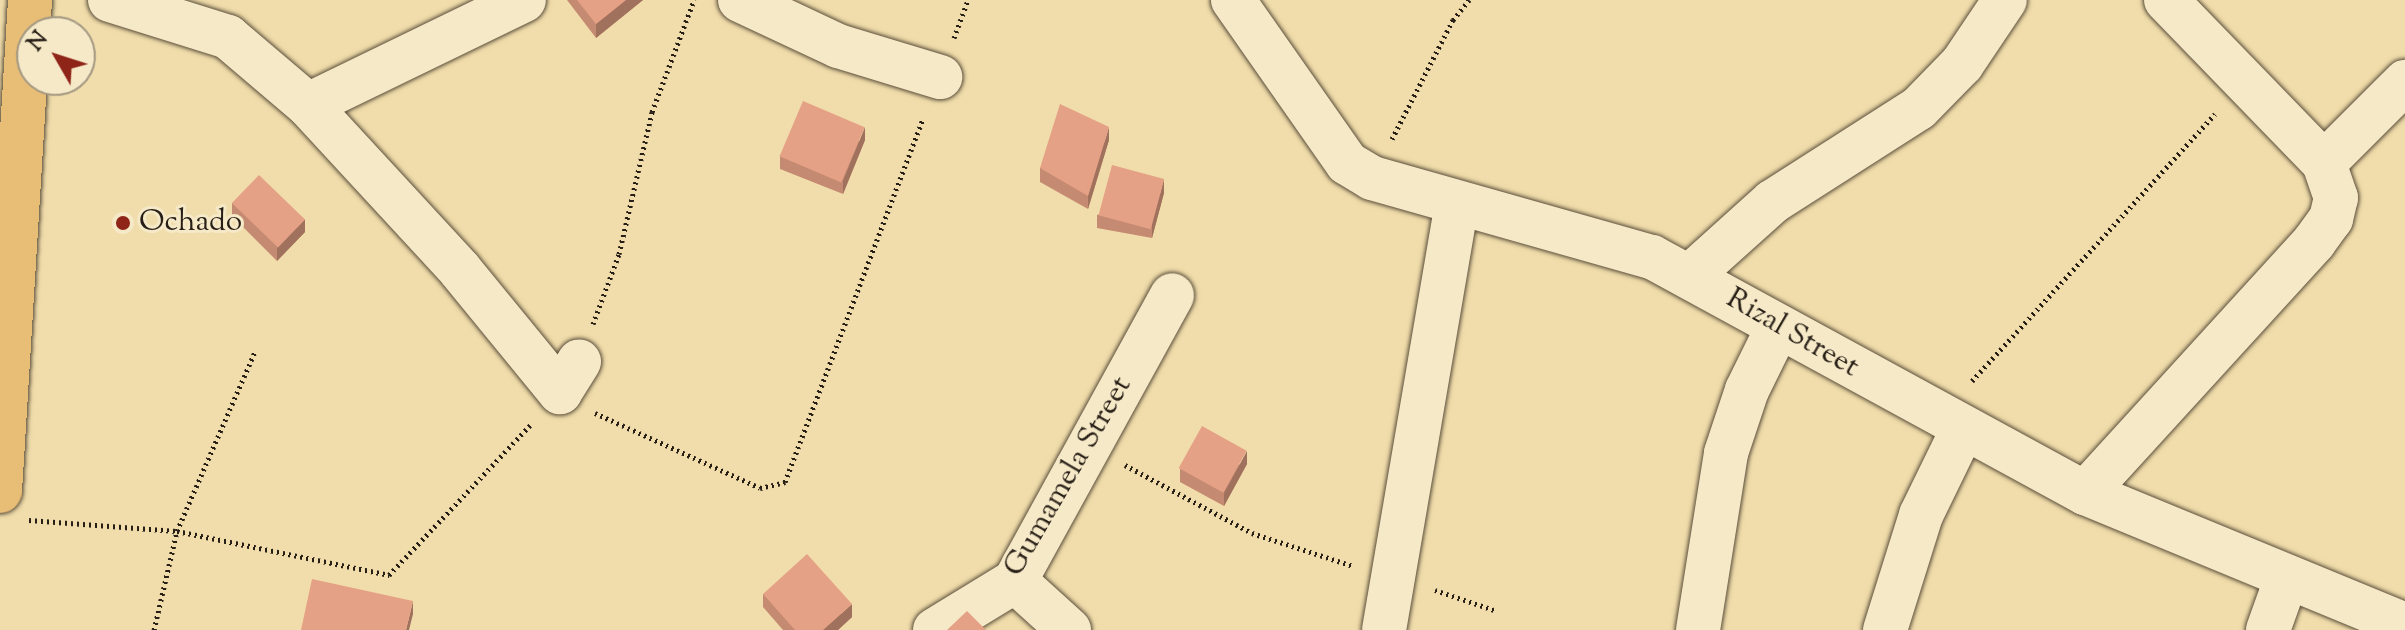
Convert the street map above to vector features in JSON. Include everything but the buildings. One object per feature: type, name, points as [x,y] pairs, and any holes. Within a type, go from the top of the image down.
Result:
[{"type":"highway","points":[[7,505],[30,0]]},
{"type":"street","points":[[110,0],[185,10],[228,37],[308,105],[460,270],[570,377]]},
{"type":"street","points":[[308,105],[524,0]]},
{"type":"street","points":[[740,0],[838,46],[940,77]]},
{"type":"street","name":"Rizal Street","points":[[1233,0],[1347,163],[1372,178],[1652,257],[1691,275],[1778,327],[2085,493],[2405,625]]},
{"type":"street","points":[[1691,275],[1772,202],[1919,108],[1962,64],[2005,0]]},
{"type":"street","points":[[2085,493],[2331,219],[2336,198],[2324,163],[2166,0]]},
{"type":"street","points":[[2324,163],[2405,82]]},
{"type":"street","points":[[1384,630],[1396,577],[1457,204]]},
{"type":"street","name":"Gumamela Street","points":[[935,630],[1015,581],[1172,295]]},
{"type":"street","points":[[1698,630],[1726,453],[1747,390],[1778,327]]},
{"type":"street","points":[[1885,630],[1952,423]]},
{"type":"street","points":[[2268,630],[2287,577]]},
{"type":"street","points":[[1015,581],[1069,630]]},
{"type":"path","points":[[7,505],[177,531],[389,575],[570,377],[619,254],[652,112],[694,0]]},
{"type":"path","points":[[570,377],[760,488],[785,482],[794,468],[863,266],[968,0]]},
{"type":"path","points":[[1372,178],[1453,20],[1469,0]]},
{"type":"path","points":[[1952,423],[2246,81]]},
{"type":"path","points":[[154,630],[177,531],[255,352]]},
{"type":"path","points":[[1089,446],[1252,533],[1497,611]]},
{"type":"place","name":"Ochado","points":[[123,223]]}]
